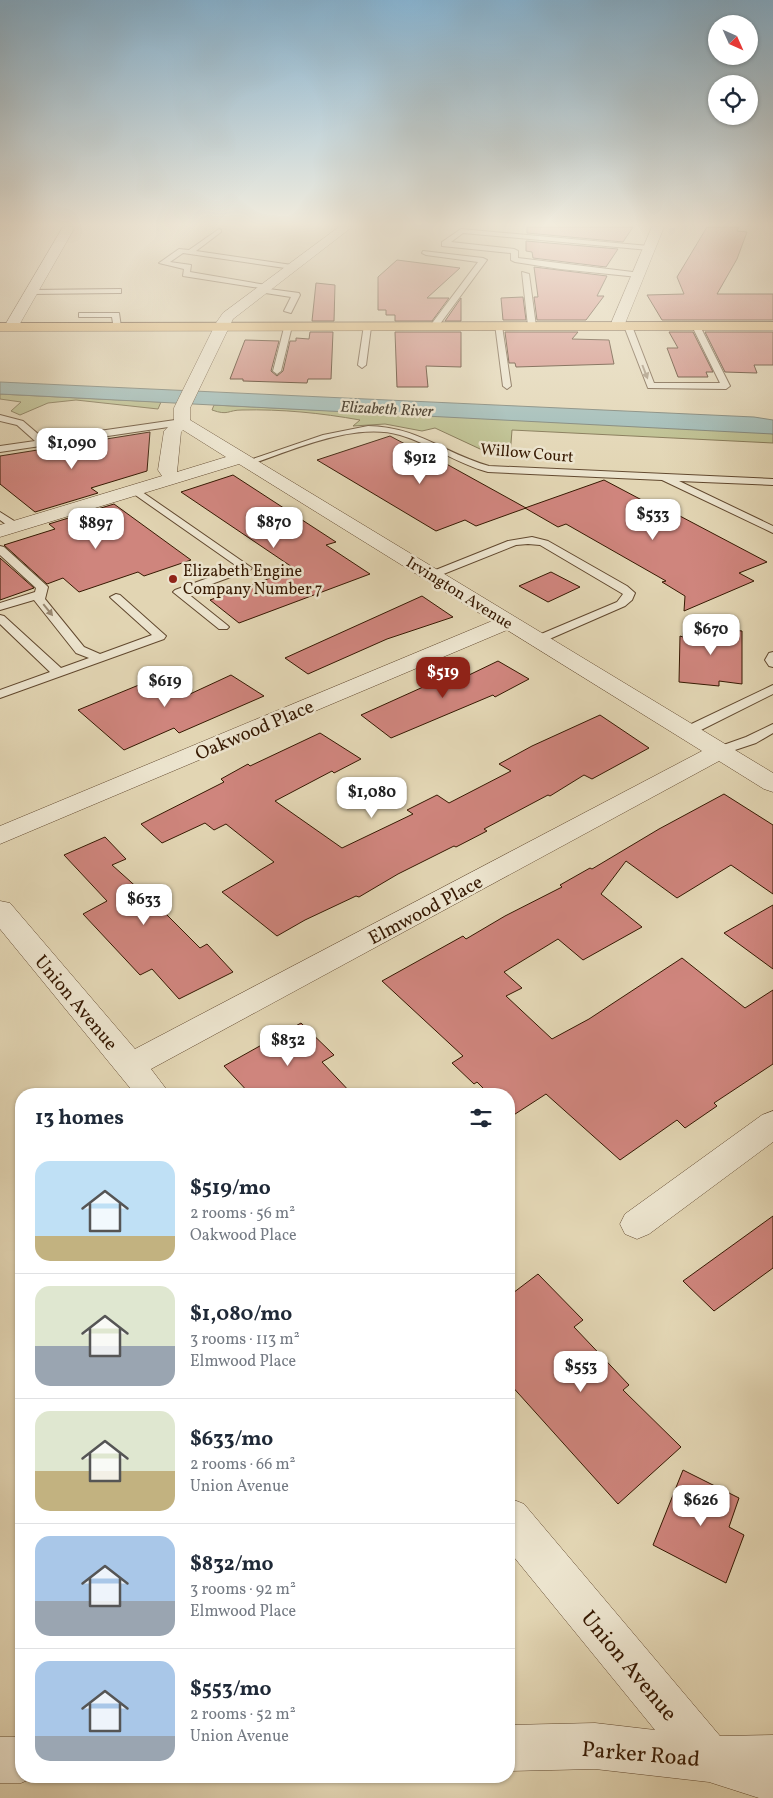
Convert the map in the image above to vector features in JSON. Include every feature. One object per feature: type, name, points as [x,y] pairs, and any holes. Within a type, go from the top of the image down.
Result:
[{"type":"main road","points":[[6,327],[73,311]]},
{"type":"main road","points":[[92,311],[116,321],[221,326],[773,326]]},
{"type":"street","points":[[6,327],[17,311]]},
{"type":"street","points":[[170,474],[173,430],[182,415],[193,384],[221,326],[234,311]]},
{"type":"street","points":[[622,326],[627,311]]},
{"type":"street","name":"Irvington Avenue","points":[[182,415],[245,460],[773,784]]},
{"type":"street","points":[[8,528],[134,490],[170,474],[245,460]]},
{"type":"street","name":"Oakwood Place","points":[[0,836],[509,622]]},
{"type":"street","name":"Elmwood Place","points":[[130,1066],[720,751]]},
{"type":"street","name":"Union Avenue","points":[[0,910],[149,1088]]},
{"type":"street","points":[[637,1224],[773,1124]]},
{"type":"street","name":"Union Avenue","points":[[515,1526],[709,1759]]},
{"type":"street","name":"Parker Road","points":[[515,1748],[595,1746],[709,1759],[773,1758]]},
{"type":"street","points":[[709,1759],[773,1779]]},
{"type":"street","points":[[0,1760],[15,1760]]},
{"type":"lane","points":[[434,326],[445,311]]},
{"type":"lane","points":[[530,311],[532,326]]},
{"type":"lane","points":[[277,371],[288,326]]},
{"type":"lane","points":[[362,365],[366,326]]},
{"type":"lane","points":[[498,326],[507,386]]},
{"type":"lane","points":[[622,326],[651,386],[726,386],[696,326]]},
{"type":"lane","points":[[0,449],[182,415]]},
{"type":"lane","points":[[0,418],[20,423],[42,442]]},
{"type":"lane","name":"Willow Court","points":[[245,460],[342,432],[387,429],[403,432],[472,465],[488,469],[773,482]]},
{"type":"lane","name":"Willow Court","points":[[664,477],[773,530]]},
{"type":"lane","points":[[134,490],[246,568],[179,592],[223,627]]},
{"type":"lane","points":[[0,515],[8,528]]},
{"type":"lane","points":[[432,575],[512,543],[534,540],[544,543],[623,588],[628,593],[628,598],[621,604],[538,640]]},
{"type":"lane","points":[[0,549],[42,587],[39,599],[80,650],[100,658]]},
{"type":"lane","points":[[0,607],[41,594]]},
{"type":"lane","points":[[0,694],[160,636],[116,597]]},
{"type":"lane","points":[[0,618],[59,672]]},
{"type":"lane","points":[[773,656],[771,660],[773,663]]},
{"type":"lane","points":[[688,732],[773,689]]},
{"type":"lane","points":[[720,751],[751,740],[773,728]]},
{"type":"green space","points":[[0,394],[161,402],[158,409],[76,400],[48,403],[20,415],[11,411],[21,402],[0,399]]},
{"type":"green space","points":[[214,405],[765,432],[773,434],[773,443],[512,430],[510,456],[493,455],[435,428],[422,431],[385,424],[353,426],[360,420],[316,413],[237,410],[222,413],[212,410]]},
{"type":"water","name":"Elizabeth River","points":[[0,382],[754,417],[773,420],[773,434],[0,394]]},
{"type":"building","points":[[313,311],[334,311],[334,321],[312,321]]},
{"type":"building","points":[[386,311],[439,311],[432,321],[395,321],[395,315],[386,315]]},
{"type":"building","points":[[452,311],[461,311],[461,321],[445,321]]},
{"type":"building","points":[[502,311],[525,311],[526,320],[503,320]]},
{"type":"building","points":[[536,311],[593,311],[586,320],[537,320]]},
{"type":"building","points":[[657,311],[773,311],[773,320],[662,320]]},
{"type":"building","points":[[310,332],[333,332],[331,379],[308,379],[307,383],[230,379],[245,340],[279,341],[271,371],[277,376],[283,371],[290,341],[296,341],[296,338],[309,339]]},
{"type":"building","points":[[395,332],[461,332],[461,367],[426,366],[428,387],[397,387]]},
{"type":"building","points":[[505,332],[578,332],[572,339],[609,340],[614,364],[516,367],[515,363],[509,363]]},
{"type":"building","points":[[669,332],[693,332],[713,372],[706,372],[708,377],[678,377],[667,348],[678,348]]},
{"type":"building","points":[[705,332],[773,332],[773,365],[754,365],[757,373],[725,372]]},
{"type":"building","points":[[150,432],[147,471],[91,488],[98,493],[35,512],[0,484],[0,456]]},
{"type":"building","points":[[390,436],[439,462],[441,461],[526,508],[476,526],[465,520],[436,531],[317,460]]},
{"type":"building","points":[[233,475],[336,542],[326,545],[370,574],[239,623],[210,600],[295,569],[181,492]]},
{"type":"building","points":[[604,480],[674,517],[678,515],[767,562],[739,573],[754,581],[684,611],[685,596],[662,582],[666,581],[566,524],[558,527],[525,508]]},
{"type":"building","points":[[114,504],[191,560],[144,576],[138,572],[79,592],[63,578],[47,584],[4,545],[55,529],[49,524]]},
{"type":"building","points":[[0,558],[34,588],[0,600]]},
{"type":"building","points":[[551,572],[580,587],[548,602],[519,586]]},
{"type":"building","points":[[422,596],[453,617],[387,639],[308,674],[285,658]]},
{"type":"building","points":[[684,625],[742,631],[742,684],[719,681],[719,686],[679,682],[680,636],[683,637]]},
{"type":"building","points":[[498,661],[529,679],[495,697],[493,695],[391,738],[361,715],[432,683],[440,689]]},
{"type":"building","points":[[168,673],[190,694],[231,675],[264,696],[179,733],[174,728],[124,750],[78,710]]},
{"type":"building","points":[[600,715],[649,748],[592,779],[584,775],[550,796],[548,795],[484,829],[487,831],[398,874],[359,897],[356,896],[305,920],[277,936],[222,892],[274,862],[226,824],[214,830],[205,823],[162,843],[141,824],[224,782],[221,779],[248,764],[250,766],[320,733],[361,759],[334,773],[332,771],[275,801],[342,848],[413,814],[407,810],[437,795],[449,803],[511,771],[499,764],[532,746]]},
{"type":"building","points":[[724,794],[773,825],[773,894],[731,865],[677,898],[626,861],[601,894],[642,927],[583,960],[558,939],[504,972],[522,988],[506,996],[552,1039],[589,1019],[682,958],[745,1008],[773,990],[773,1064],[714,1103],[717,1106],[685,1128],[677,1120],[620,1160],[546,1094],[515,1114],[515,1088],[483,1088],[477,1082],[474,1084],[452,1063],[463,1056],[382,981],[463,936],[466,939],[505,916],[562,887],[560,885],[590,868],[592,869],[659,829]]},
{"type":"building","points":[[105,837],[126,859],[112,865],[160,908],[200,948],[207,944],[233,972],[179,999],[152,969],[140,975],[83,914],[107,901],[64,855]]},
{"type":"building","points":[[773,905],[773,969],[724,933]]},
{"type":"building","points":[[301,1023],[334,1055],[322,1062],[346,1088],[244,1088],[224,1066]]},
{"type":"building","points":[[773,1216],[773,1268],[714,1311],[683,1281]]},
{"type":"building","points":[[538,1274],[583,1320],[574,1327],[629,1385],[623,1390],[681,1447],[618,1504],[515,1390],[515,1291]]},
{"type":"building","points":[[683,1470],[739,1498],[729,1527],[744,1535],[726,1583],[653,1545]]},
{"type":"place","name":"Elizabeth Engine Company Number 7","points":[[173,579]]}]
